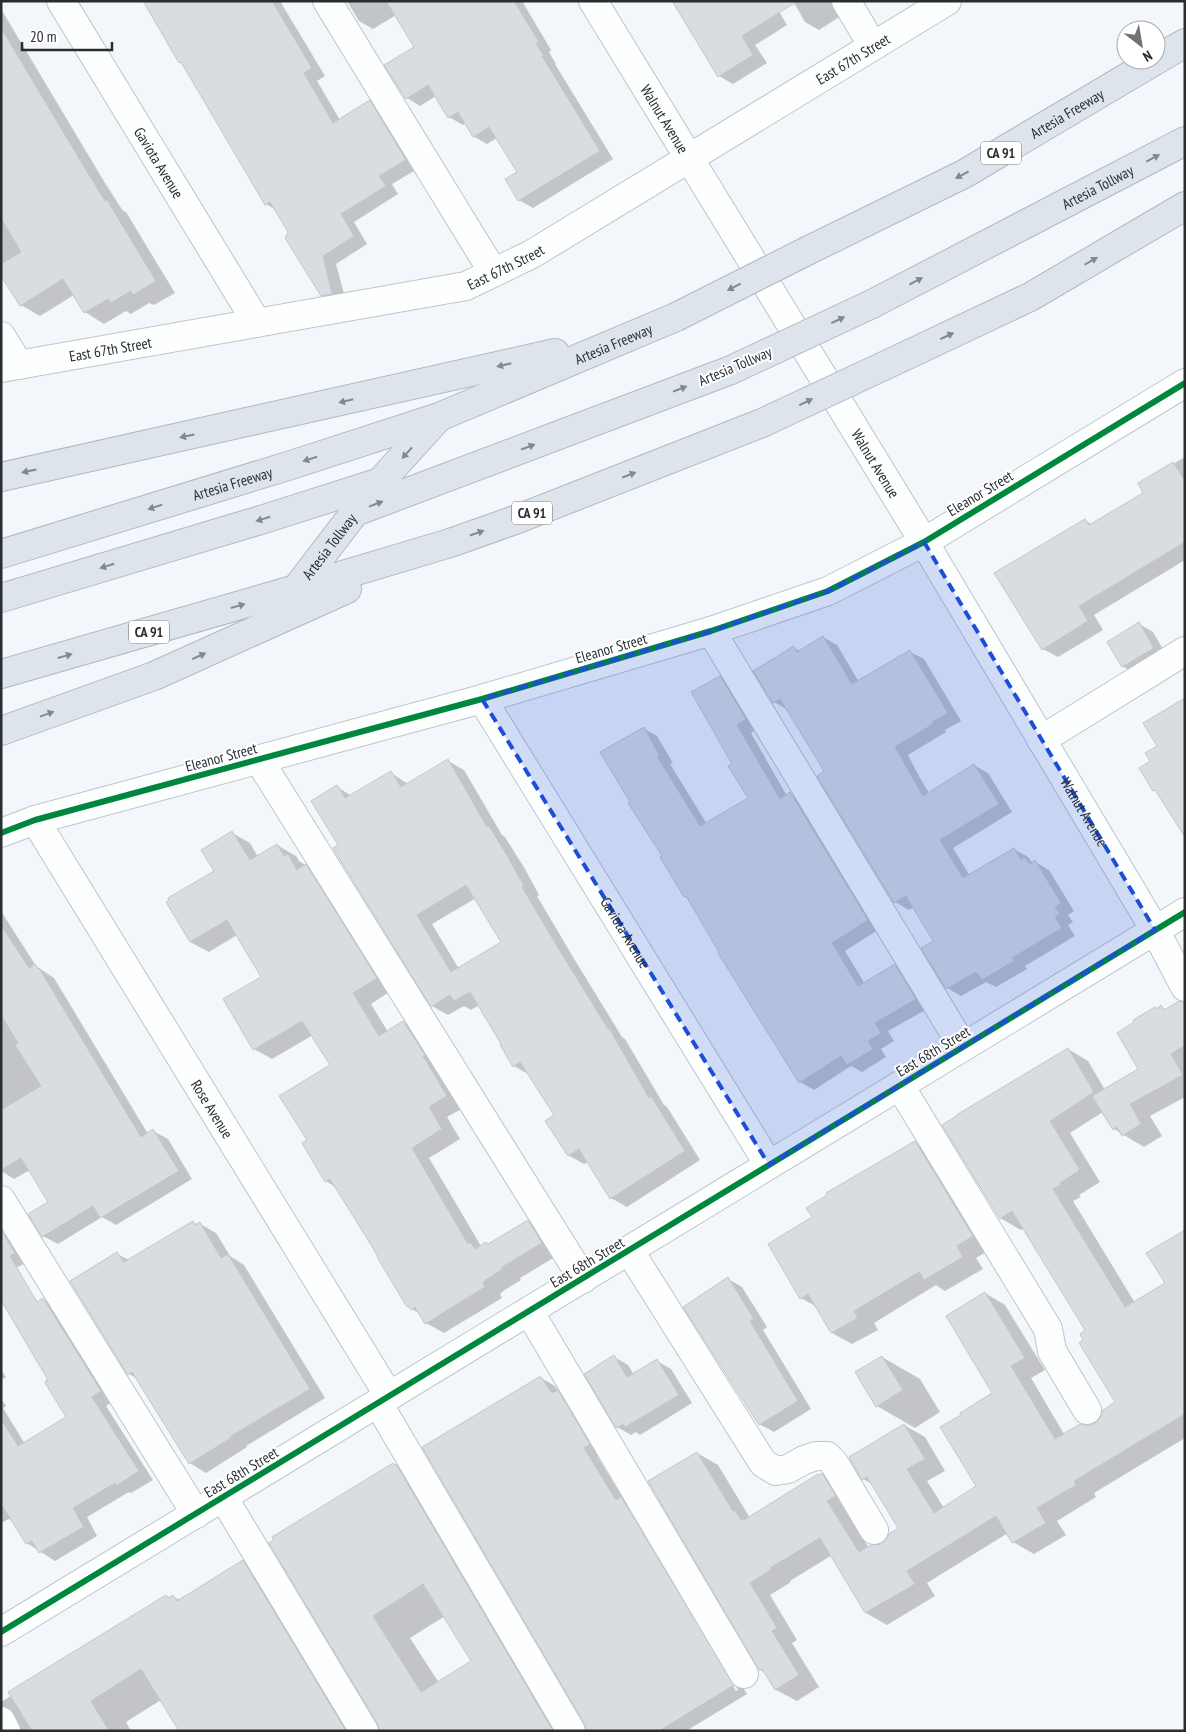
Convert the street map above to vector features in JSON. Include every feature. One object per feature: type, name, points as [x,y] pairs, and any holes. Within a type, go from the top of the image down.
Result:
[{"type":"highway","name":"Artesia Freeway","points":[[1,554],[288,466],[439,417],[676,316],[964,174],[1185,43]]},
{"type":"highway","name":"Artesia Tollway","points":[[296,589],[355,512],[730,370],[872,304],[1185,141]]},
{"type":"highway","name":"CA 91","points":[[1,674],[450,543],[515,520],[762,423],[1030,297],[1185,206]]},
{"type":"highway","points":[[1,477],[620,339]]},
{"type":"highway","name":"Artesia Tollway","points":[[1,598],[380,482],[439,417]]},
{"type":"highway","points":[[1,731],[154,676],[450,543]]},
{"type":"street","name":"Gaviota Avenue","points":[[61,1],[256,323]]},
{"type":"street","points":[[327,1],[493,272]]},
{"type":"street","name":"Walnut Avenue","points":[[593,1],[924,542],[1155,930],[1185,987]]},
{"type":"street","points":[[846,1],[873,46]]},
{"type":"street","name":"East 67th Street","points":[[10,366],[466,286],[532,254],[947,1]]},
{"type":"street","points":[[1,336],[10,366]]},
{"type":"street","name":"Eleanor Street","points":[[1,832],[35,820],[482,699],[711,631],[828,591],[924,542],[1185,383]]},
{"type":"street","points":[[711,631],[964,1047]]},
{"type":"street","points":[[1041,740],[1185,651]]},
{"type":"street","name":"Gaviota Avenue","points":[[482,699],[769,1165]]},
{"type":"street","points":[[259,760],[583,1279]]},
{"type":"street","name":"Rose Avenue","points":[[35,820],[383,1400],[570,1731]]},
{"type":"street","name":"East 68th Street","points":[[1,1632],[1185,912]]},
{"type":"street","points":[[900,1086],[1048,1329],[1052,1351],[1087,1410]]},
{"type":"street","points":[[1,1200],[196,1514]]},
{"type":"street","points":[[629,1250],[763,1463],[776,1471],[788,1469],[816,1456],[827,1456],[834,1464],[874,1530]]},
{"type":"street","points":[[529,1311],[744,1674]]},
{"type":"street","points":[[223,1497],[364,1731]]},
{"type":"street","points":[[1,1721],[6,1731]]},
{"type":"highlighted area","points":[[924,542],[1155,930],[769,1165],[482,699],[711,631],[828,591]]},
{"type":"building","points":[[143,1],[272,1],[312,68],[304,73],[333,123],[370,100],[406,160],[379,176],[386,186],[341,214],[354,236],[323,256],[332,294],[321,296],[285,238],[288,232],[270,202],[265,205]]},
{"type":"building","points":[[386,1],[514,1],[539,42],[536,44],[544,56],[542,56],[600,151],[518,201],[505,179],[517,172],[489,127],[473,137],[458,112],[448,118],[428,85],[406,99],[384,65],[414,47]]},
{"type":"building","points":[[672,1],[798,1],[742,36],[753,55],[718,77]]},
{"type":"building","points":[[1,28],[86,170],[105,201],[107,200],[156,281],[133,295],[131,291],[111,303],[108,299],[84,313],[63,279],[20,306],[1,276],[1,264],[21,252],[1,218]]},
{"type":"building","points":[[1173,462],[1185,481],[1185,542],[1079,606],[1088,621],[1042,650],[994,573],[1085,519],[1089,525],[1143,493],[1138,483]]},
{"type":"building","points":[[1139,622],[1154,648],[1122,667],[1107,642]]},
{"type":"building","points":[[823,636],[852,684],[910,650],[948,713],[895,747],[923,796],[974,764],[999,804],[940,840],[963,878],[1014,848],[1021,860],[1025,857],[1030,864],[1035,860],[1061,903],[1055,907],[1060,914],[1055,917],[1062,928],[1012,958],[1014,961],[982,980],[976,972],[946,989],[921,948],[933,941],[906,896],[894,903],[817,776],[824,771],[780,699],[773,703],[753,671],[794,646],[797,652]]},
{"type":"building","points":[[720,676],[746,719],[737,725],[780,799],[790,792],[868,920],[832,943],[858,986],[895,964],[916,999],[875,1023],[881,1033],[868,1041],[873,1049],[847,1065],[841,1056],[799,1083],[718,953],[686,896],[684,897],[660,857],[662,856],[628,803],[630,802],[600,752],[644,727],[659,755],[657,756],[700,826],[748,798],[728,766],[732,764],[691,692]]},
{"type":"building","points":[[1185,698],[1185,837],[1139,768],[1150,761],[1145,753],[1157,746],[1143,723]]},
{"type":"building","points":[[448,759],[487,827],[489,826],[509,859],[524,886],[522,887],[557,946],[609,1028],[649,1098],[651,1096],[685,1151],[610,1199],[579,1149],[568,1156],[545,1121],[554,1115],[520,1062],[513,1067],[470,992],[454,1001],[450,995],[431,1007],[333,848],[338,845],[311,801],[337,785],[345,798],[391,771],[401,787]],"holes":[[[466,885],[501,942],[451,972],[417,915]]]},
{"type":"building","points":[[232,831],[250,860],[277,844],[284,856],[288,854],[297,870],[306,864],[377,978],[353,993],[379,1036],[403,1021],[425,1055],[423,1056],[447,1096],[429,1107],[442,1129],[412,1148],[468,1244],[470,1242],[475,1249],[486,1242],[488,1244],[528,1220],[542,1243],[502,1267],[503,1269],[484,1281],[485,1287],[425,1324],[415,1307],[411,1310],[407,1307],[330,1179],[325,1182],[302,1143],[307,1140],[279,1096],[330,1065],[302,1021],[253,1050],[223,999],[261,977],[227,920],[190,942],[166,902],[169,900],[168,898],[214,871],[201,850]]},
{"type":"building","points":[[1,925],[29,968],[35,964],[39,968],[141,1137],[153,1129],[179,1171],[100,1218],[93,1206],[42,1237],[28,1214],[48,1202],[21,1158],[1,1170],[1,1110],[41,1086],[15,1045],[18,1043],[1,1015]]},
{"type":"building","points":[[1179,1001],[1185,1003],[1185,1045],[1171,1054],[1183,1075],[1130,1104],[1141,1124],[1122,1136],[1117,1127],[1113,1130],[1092,1096],[1138,1069],[1117,1033],[1134,1022],[1133,1020],[1155,1007],[1156,1009],[1161,1005],[1164,1010]]},
{"type":"building","points":[[1068,1048],[1094,1092],[1050,1121],[1080,1170],[1053,1189],[1125,1307],[1165,1283],[1146,1253],[1185,1230],[1185,1414],[1074,1481],[1076,1485],[1037,1508],[1046,1523],[1012,1543],[996,1516],[907,1571],[915,1584],[865,1613],[820,1538],[770,1568],[771,1570],[750,1583],[777,1628],[772,1631],[799,1675],[775,1690],[762,1669],[759,1670],[648,1481],[697,1452],[733,1511],[735,1510],[741,1520],[744,1520],[822,1473],[836,1496],[827,1501],[859,1552],[871,1545],[882,1544],[889,1534],[898,1528],[867,1477],[862,1480],[849,1457],[904,1424],[925,1459],[907,1469],[934,1513],[976,1486],[940,1427],[992,1393],[946,1316],[985,1292],[1025,1358],[1011,1366],[1055,1439],[1080,1424],[1088,1426],[1100,1418],[1103,1410],[1115,1402],[1079,1343],[1083,1340],[1080,1334],[1085,1330],[1012,1211],[1000,1219],[942,1125]]},
{"type":"building","points":[[915,1141],[973,1236],[957,1246],[963,1257],[924,1280],[919,1272],[854,1311],[858,1318],[831,1333],[808,1294],[800,1299],[768,1244],[812,1217],[806,1208],[827,1195],[826,1193]]},
{"type":"building","points":[[193,1221],[195,1225],[200,1222],[221,1258],[228,1254],[310,1389],[231,1436],[231,1438],[189,1464],[132,1372],[128,1375],[70,1281],[117,1252],[124,1262]]},
{"type":"building","points":[[1,1230],[15,1253],[10,1256],[37,1302],[43,1298],[101,1391],[92,1397],[139,1471],[116,1486],[115,1483],[73,1508],[84,1527],[39,1553],[32,1541],[26,1544],[1,1504],[1,1419],[18,1446],[66,1417],[45,1383],[48,1380],[1,1300]]},
{"type":"building","points":[[728,1277],[754,1319],[750,1321],[798,1401],[759,1425],[683,1307]]},
{"type":"building","points":[[614,1355],[627,1377],[657,1359],[679,1395],[625,1427],[623,1424],[616,1428],[584,1374]]},
{"type":"building","points":[[882,1356],[903,1390],[876,1407],[855,1372]]},
{"type":"building","points":[[541,1377],[551,1392],[553,1393],[558,1390],[590,1444],[584,1448],[616,1500],[621,1497],[734,1685],[659,1731],[587,1731],[422,1447]]},
{"type":"building","points":[[393,1463],[396,1464],[553,1731],[380,1731],[269,1543],[274,1540],[272,1537]],"holes":[[[423,1584],[471,1661],[421,1692],[373,1616]]]},
{"type":"building","points":[[243,1560],[346,1731],[179,1731],[141,1669],[91,1701],[109,1731],[32,1731],[8,1692],[166,1595],[168,1598],[173,1595],[177,1601]]},
{"type":"cycle path","points":[[1,833],[35,820],[482,699],[711,631],[828,591],[924,542],[1185,383]]},
{"type":"cycle path","points":[[1,1632],[1185,912]]}]
